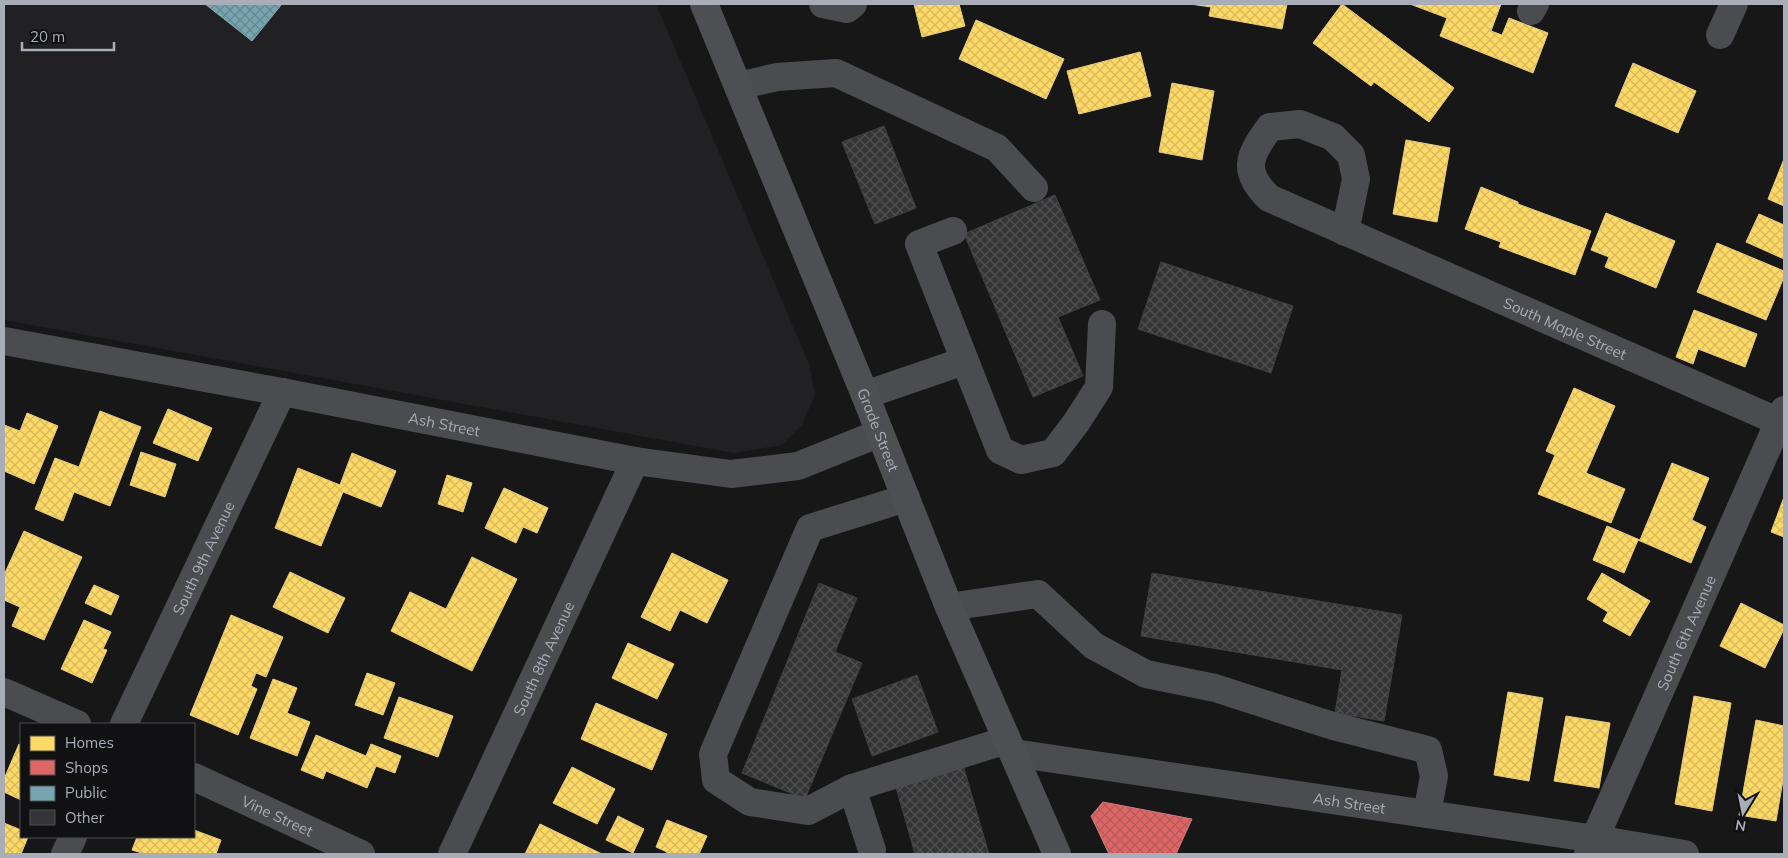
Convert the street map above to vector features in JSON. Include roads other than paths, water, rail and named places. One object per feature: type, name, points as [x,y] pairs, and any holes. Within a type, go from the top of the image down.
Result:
[{"type":"main road","name":"Grade Street","points":[[704,4],[865,395],[949,607],[1057,854]]},
{"type":"street","points":[[823,4],[847,9],[853,4]]},
{"type":"street","points":[[1720,35],[1734,4]]},
{"type":"street","points":[[738,86],[777,77],[836,73],[997,148],[1034,188]]},
{"type":"street","points":[[952,232],[919,244],[1000,450],[1021,460],[1053,453],[1076,423],[1099,387],[1102,324]]},
{"type":"street","name":"South Maple Street","points":[[1345,232],[1783,418]]},
{"type":"street","name":"Ash Street","points":[[4,341],[282,392],[635,461],[732,474],[798,466],[880,433]]},
{"type":"street","points":[[865,395],[964,361]]},
{"type":"street","name":"South 9th Avenue","points":[[124,723],[282,392]]},
{"type":"street","name":"South 6th Avenue","points":[[1592,846],[1783,418]]},
{"type":"street","name":"South 8th Avenue","points":[[452,854],[635,461]]},
{"type":"street","points":[[906,498],[810,528],[713,754],[716,780],[750,802],[808,811],[852,788],[1010,746]]},
{"type":"street","points":[[949,607],[1038,594],[1094,646],[1146,674],[1215,688],[1333,726],[1428,750],[1434,776],[1427,814]]},
{"type":"street","points":[[4,692],[75,723]]},
{"type":"street","name":"Ash Street","points":[[1010,746],[1427,814],[1592,846],[1685,854]]},
{"type":"street","name":"Vine Street","points":[[195,777],[361,854]]},
{"type":"street","points":[[852,788],[872,850]]},
{"type":"street","points":[[65,854],[73,838]]}]
